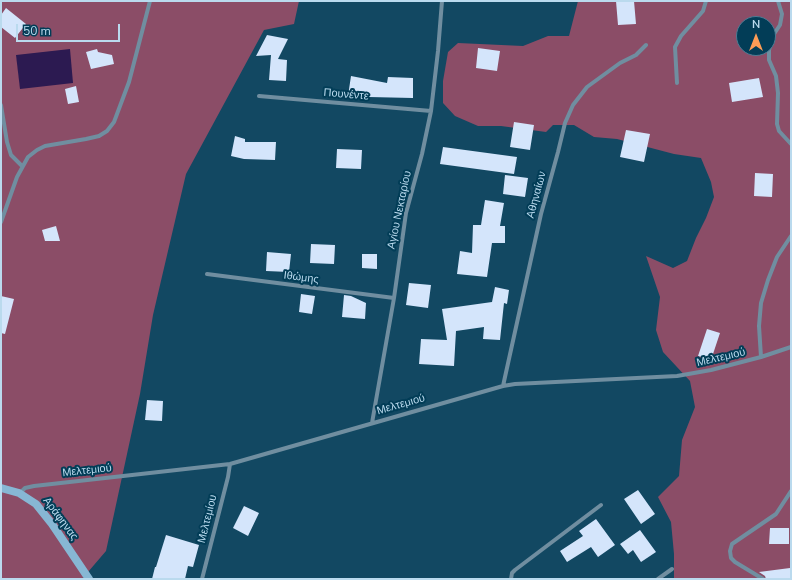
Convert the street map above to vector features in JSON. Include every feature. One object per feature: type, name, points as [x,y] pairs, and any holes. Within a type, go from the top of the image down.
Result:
[{"type":"main road","name":"Αράφηνας","points":[[1,488],[19,493],[29,498],[41,509],[89,579]]},
{"type":"street","points":[[1,222],[17,177],[28,157],[45,146],[99,136],[107,131],[114,122],[129,82],[150,1]]},
{"type":"street","name":"Αγίου Νεκταρίου","points":[[372,423],[394,298],[406,213],[422,154],[431,111],[442,1]]},
{"type":"street","points":[[677,83],[675,47],[682,36],[703,11],[706,1]]},
{"type":"street","points":[[778,1],[782,14],[780,25],[774,34],[769,50],[769,60],[776,76],[778,93],[777,124],[779,131],[791,144]]},
{"type":"street","name":"Αθηναίων","points":[[503,386],[541,214],[565,123],[573,104],[587,86],[620,63],[636,55],[646,45]]},
{"type":"street","name":"Πουνέντε","points":[[259,96],[431,111]]},
{"type":"street","points":[[1,105],[7,142],[11,155],[22,166]]},
{"type":"street","points":[[760,358],[760,303],[777,257],[791,236]]},
{"type":"street","name":"Ιθώμης","points":[[207,274],[394,298]]},
{"type":"street","name":"Μελτεμιού","points":[[19,493],[25,488],[34,486],[230,464],[503,386],[515,384],[676,376],[711,370],[760,358],[791,347]]},
{"type":"street","name":"Μελτεμίου","points":[[202,579],[230,464]]},
{"type":"street","points":[[763,579],[731,558],[730,551],[732,544],[776,514],[791,491]]},
{"type":"street","points":[[511,579],[512,573],[515,570],[601,505]]},
{"type":"street","points":[[658,579],[672,569]]},
{"type":"shaded area","points":[[1,1],[299,1],[294,24],[264,30],[186,174],[153,315],[140,394],[106,551],[82,579],[1,579]]},
{"type":"shaded area","points":[[578,1],[791,1],[791,579],[674,579],[674,554],[671,522],[658,497],[679,476],[682,440],[695,407],[690,381],[663,352],[656,330],[660,297],[646,256],[673,268],[687,261],[714,197],[711,182],[701,158],[674,154],[617,139],[594,137],[574,125],[553,125],[546,132],[501,126],[478,126],[455,116],[443,103],[443,81],[448,52],[458,43],[523,46],[548,36],[569,36]]},
{"type":"shaded area","points":[[70,49],[73,83],[20,89],[16,55]]},
{"type":"building","points":[[616,1],[634,1],[636,24],[618,25]]},
{"type":"building","points":[[6,8],[26,24],[15,38],[1,27],[1,15]]},
{"type":"building","points":[[267,35],[288,39],[278,59],[287,60],[286,81],[269,80],[271,55],[256,56]]},
{"type":"building","points":[[478,48],[500,51],[497,71],[476,68]]},
{"type":"building","points":[[97,49],[98,52],[112,55],[114,64],[91,69],[86,52]]},
{"type":"building","points":[[351,76],[387,83],[388,77],[413,78],[413,98],[369,97],[368,100],[348,96]]},
{"type":"building","points":[[759,78],[763,97],[732,102],[729,83]]},
{"type":"building","points":[[76,86],[79,102],[68,104],[65,89]]},
{"type":"building","points":[[514,122],[534,125],[530,150],[510,147]]},
{"type":"building","points":[[626,130],[650,134],[644,162],[620,157]]},
{"type":"building","points":[[235,136],[245,139],[245,142],[276,142],[275,160],[244,159],[231,156]]},
{"type":"building","points":[[443,147],[517,157],[514,174],[440,164]]},
{"type":"building","points":[[337,149],[362,150],[361,169],[336,168]]},
{"type":"building","points":[[755,173],[773,174],[772,197],[754,196]]},
{"type":"building","points":[[505,175],[528,178],[525,197],[503,194]]},
{"type":"building","points":[[485,200],[504,203],[500,226],[505,226],[505,243],[492,243],[487,277],[457,274],[460,251],[472,253],[473,225],[481,225]]},
{"type":"building","points":[[56,226],[60,241],[45,241],[42,230]]},
{"type":"building","points":[[311,244],[335,245],[334,264],[310,263]]},
{"type":"building","points":[[267,252],[291,254],[289,272],[266,271]]},
{"type":"building","points":[[362,254],[377,254],[377,269],[362,268]]},
{"type":"building","points":[[409,283],[431,285],[428,308],[406,305]]},
{"type":"building","points":[[495,287],[509,290],[507,304],[504,303],[500,340],[483,339],[484,327],[456,331],[454,366],[419,364],[421,339],[447,340],[442,309],[492,302]]},
{"type":"building","points":[[301,294],[315,296],[312,314],[299,312]]},
{"type":"building","points":[[344,295],[351,296],[366,303],[365,319],[342,317]]},
{"type":"building","points":[[1,296],[14,299],[5,334],[1,333]]},
{"type":"building","points":[[707,329],[720,333],[711,360],[698,356]]},
{"type":"building","points":[[147,400],[163,401],[162,421],[145,420]]},
{"type":"building","points":[[638,490],[655,514],[641,524],[624,499]]},
{"type":"building","points":[[244,506],[259,513],[248,536],[233,528]]},
{"type":"building","points":[[596,519],[615,545],[598,557],[591,547],[567,562],[560,551],[583,536],[579,531]]},
{"type":"building","points":[[770,528],[789,528],[789,544],[769,544]]},
{"type":"building","points":[[640,530],[656,552],[641,562],[633,550],[628,554],[620,544]]},
{"type":"building","points":[[166,535],[199,545],[193,567],[188,566],[185,579],[152,579]]},
{"type":"building","points":[[790,568],[791,579],[766,579],[765,576],[759,572]]}]
